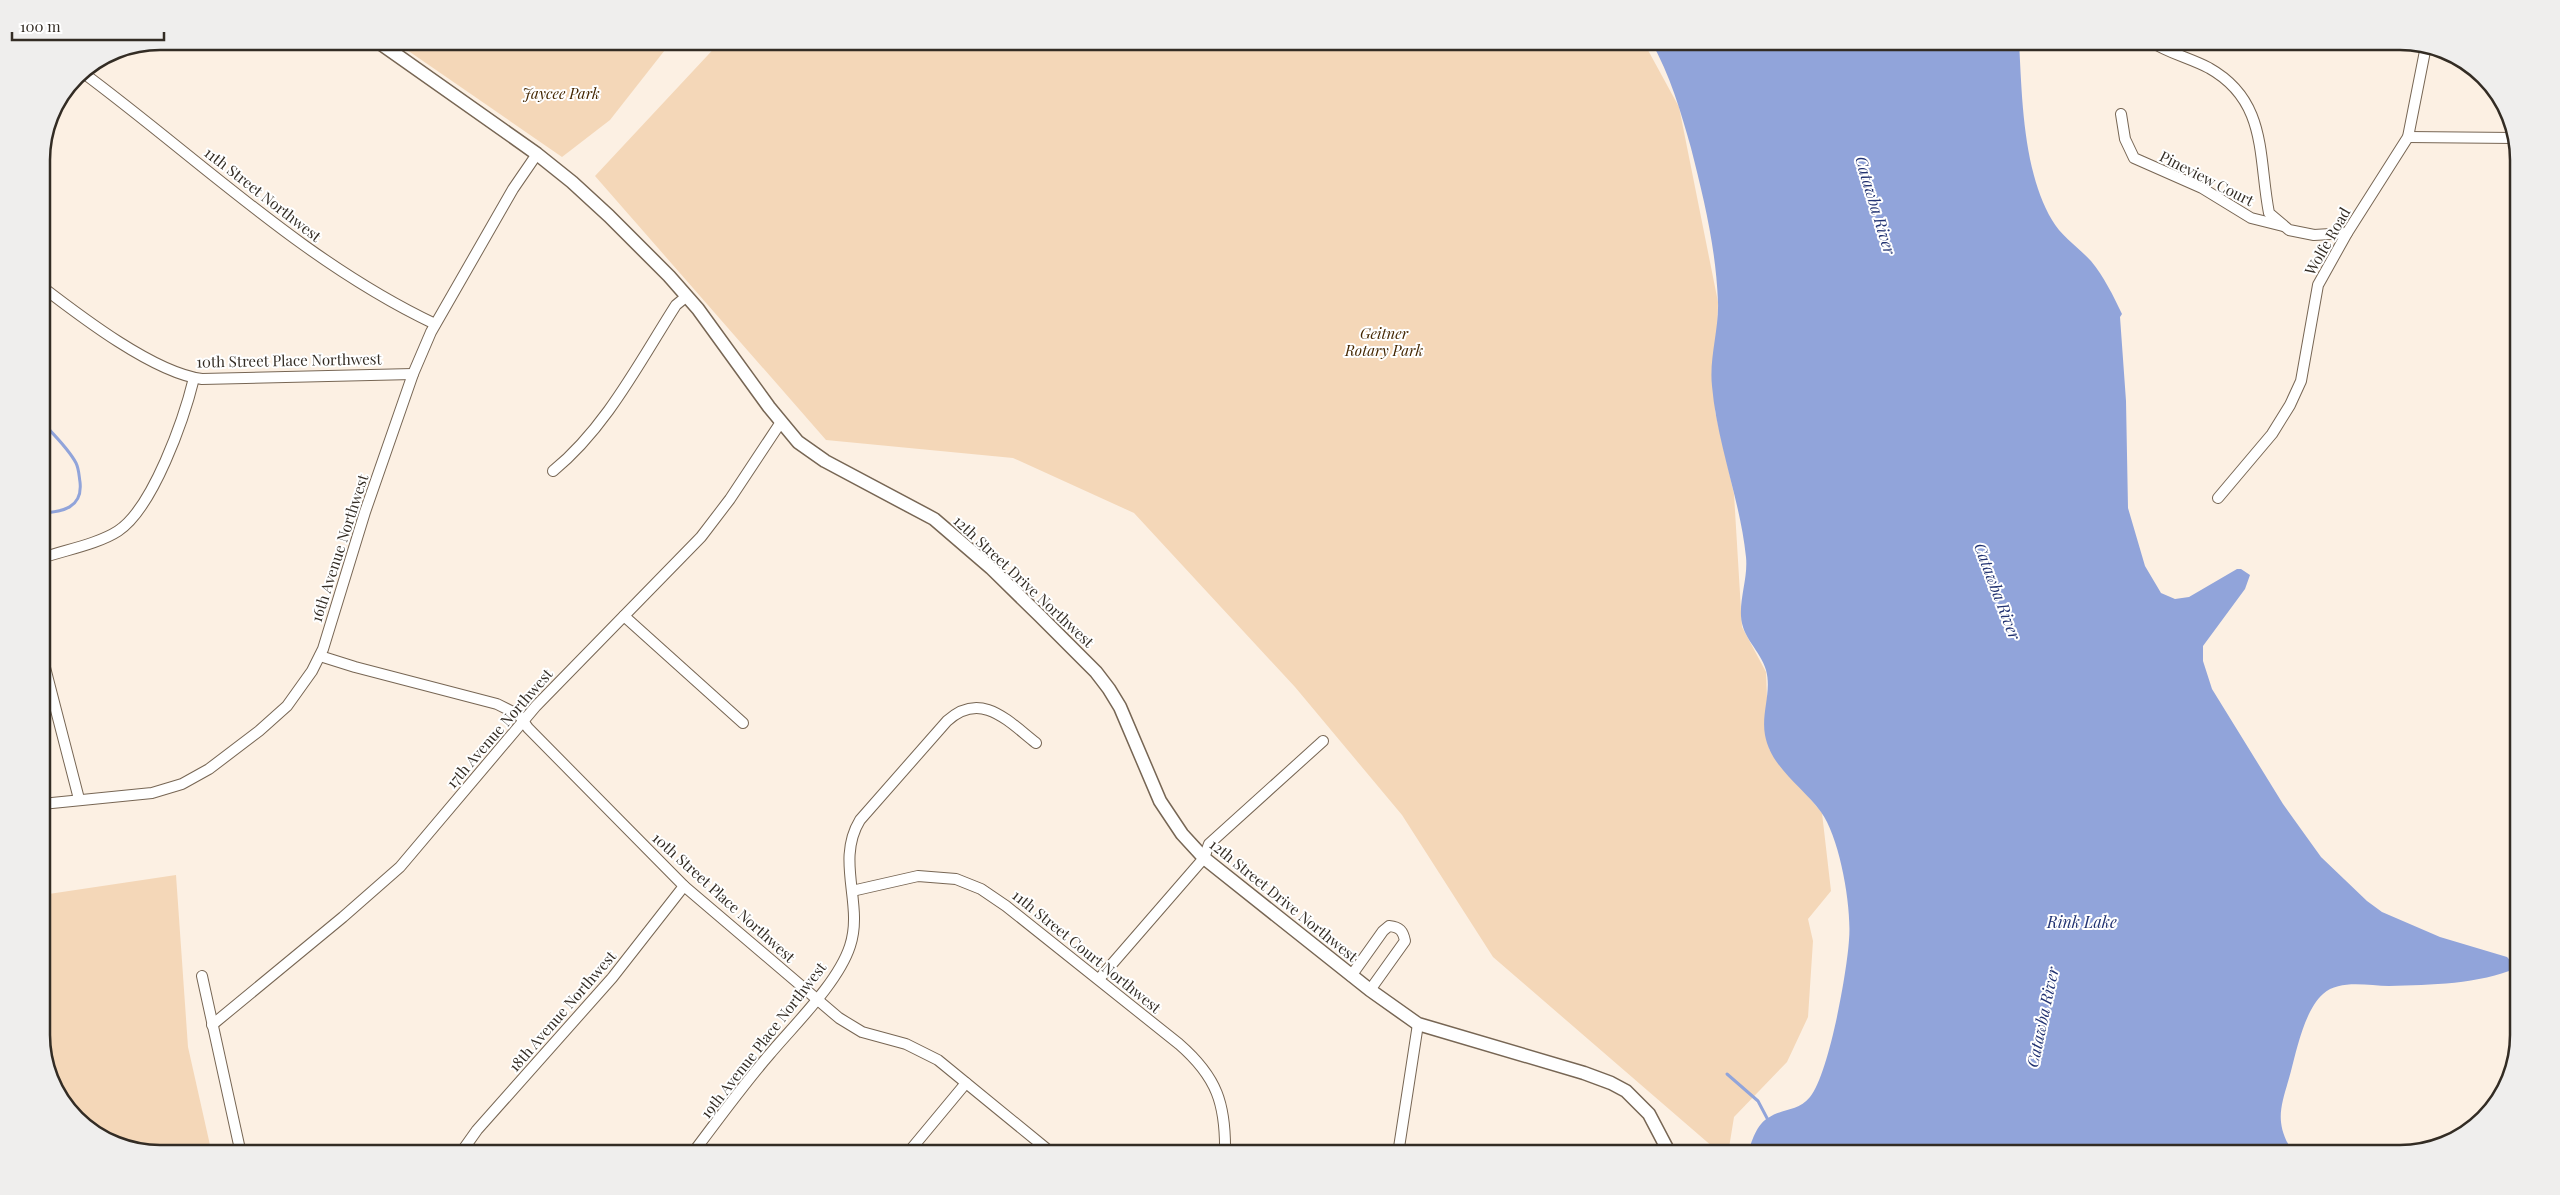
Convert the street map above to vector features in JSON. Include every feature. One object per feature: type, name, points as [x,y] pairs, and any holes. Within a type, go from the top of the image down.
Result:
[{"type":"street","name":"12th Street Drive Northwest","points":[[390,50],[537,154],[578,188],[687,296],[721,337],[781,422],[798,442],[825,460],[934,519],[991,568],[1096,672],[1120,707],[1160,801],[1182,834],[1204,858],[1351,976],[1418,1024],[1611,1083],[1626,1091],[1649,1114],[1665,1145]]},
{"type":"street","name":"Pineview Court","points":[[2169,50],[2221,76],[2241,96],[2259,131],[2269,212],[2289,230],[2314,235],[2347,233]]},
{"type":"street","name":"Wolfe Road","points":[[2218,498],[2272,434],[2290,405],[2301,381],[2318,286],[2347,233],[2408,137],[2425,53]]},
{"type":"street","name":"11th Street Northwest","points":[[88,76],[311,250],[390,300],[435,324]]},
{"type":"street","name":"Pineview Court","points":[[2120,114],[2126,139],[2134,158],[2202,188],[2251,218],[2284,226]]},
{"type":"street","points":[[2408,137],[2508,138]]},
{"type":"street","name":"16th Avenue Northwest","points":[[50,803],[152,793],[182,784],[209,769],[287,706],[320,656],[365,512],[413,374],[435,324],[513,189],[537,154]]},
{"type":"street","name":"10th Street Place Northwest","points":[[50,292],[106,334],[153,360],[194,378],[413,374]]},
{"type":"street","points":[[553,471],[565,461],[606,412],[676,305],[687,296]]},
{"type":"street","points":[[50,555],[111,535],[132,519],[143,506],[159,473],[189,397],[194,378]]},
{"type":"street","name":"17th Avenue Northwest","points":[[212,1026],[400,867],[566,673],[701,536],[730,499],[781,422]]},
{"type":"street","points":[[624,616],[743,723]]},
{"type":"street","name":"10th Street Place Northwest","points":[[320,656],[496,704],[519,715],[523,722],[684,886],[817,999],[853,1027],[922,1051],[966,1082],[1042,1145]]},
{"type":"street","points":[[50,687],[79,799]]},
{"type":"street","name":"19th Avenue Place Northwest","points":[[699,1145],[751,1076],[817,999],[843,962],[850,948],[855,921],[848,852],[858,824],[952,717],[970,708],[991,710],[1001,715],[1036,744]]},
{"type":"street","points":[[1099,980],[1204,858],[1209,844],[1323,741]]},
{"type":"street","name":"11th Street Court Northwest","points":[[852,891],[918,876],[940,877],[967,883],[1006,906],[1185,1050],[1207,1073],[1222,1105],[1226,1128],[1225,1145]]},
{"type":"street","name":"18th Avenue Northwest","points":[[467,1145],[482,1124],[612,978],[684,886]]},
{"type":"street","name":"12th Street Drive Northwest","points":[[1351,976],[1383,931],[1390,926],[1398,927],[1404,933],[1405,942],[1370,990]]},
{"type":"street","points":[[202,976],[239,1145]]},
{"type":"street","points":[[1399,1145],[1418,1024]]},
{"type":"street","points":[[914,1145],[966,1082]]},
{"type":"green space","name":"Jaycee Park","points":[[407,50],[665,50],[610,120],[562,157]]},
{"type":"green space","name":"Geitner Rotary Park","points":[[713,50],[1648,50],[1679,107],[1718,302],[1715,411],[1734,494],[1742,627],[1766,672],[1769,749],[1822,813],[1831,891],[1808,919],[1813,941],[1808,1017],[1787,1062],[1734,1117],[1729,1145],[1711,1145],[1493,957],[1402,815],[1295,687],[1134,513],[1013,458],[826,440],[595,176]]},
{"type":"green space","points":[[176,875],[188,1047],[210,1145],[145,1144],[118,1137],[82,1113],[65,1090],[58,1077],[50,1043],[50,894]]},
{"type":"water","name":"Rink Lake","points":[[1656,50],[2019,50],[2026,133],[2035,179],[2042,201],[2052,220],[2065,237],[2096,267],[2122,314],[2120,317],[2126,401],[2128,508],[2145,566],[2161,593],[2175,599],[2189,597],[2237,569],[2241,569],[2250,575],[2245,589],[2203,646],[2203,661],[2212,689],[2283,804],[2321,857],[2367,901],[2382,912],[2440,937],[2507,957],[2510,960],[2510,970],[2471,980],[2405,986],[2354,984],[2338,986],[2323,994],[2311,1010],[2302,1030],[2282,1104],[2281,1122],[2289,1145],[1751,1145],[1755,1134],[1764,1121],[1773,1115],[1795,1108],[1805,1102],[1817,1085],[1830,1046],[1841,998],[1849,940],[1849,910],[1839,855],[1828,824],[1814,803],[1781,767],[1768,747],[1765,735],[1764,719],[1768,678],[1760,656],[1744,631],[1742,624],[1741,609],[1746,557],[1739,514],[1719,429],[1712,386],[1711,376],[1718,302],[1712,243],[1691,148],[1674,94]]},
{"type":"waterway","points":[[50,431],[73,457],[78,468],[80,482],[80,491],[75,503],[64,510],[50,512]]},
{"type":"waterway","points":[[1727,1074],[1758,1101],[1768,1120]]},
{"type":"water label","name":"Catawba River","points":[[1876,205]]},
{"type":"water label","name":"Catawba River","points":[[1998,591]]},
{"type":"water label","name":"Catawba River","points":[[2042,1017]]}]
